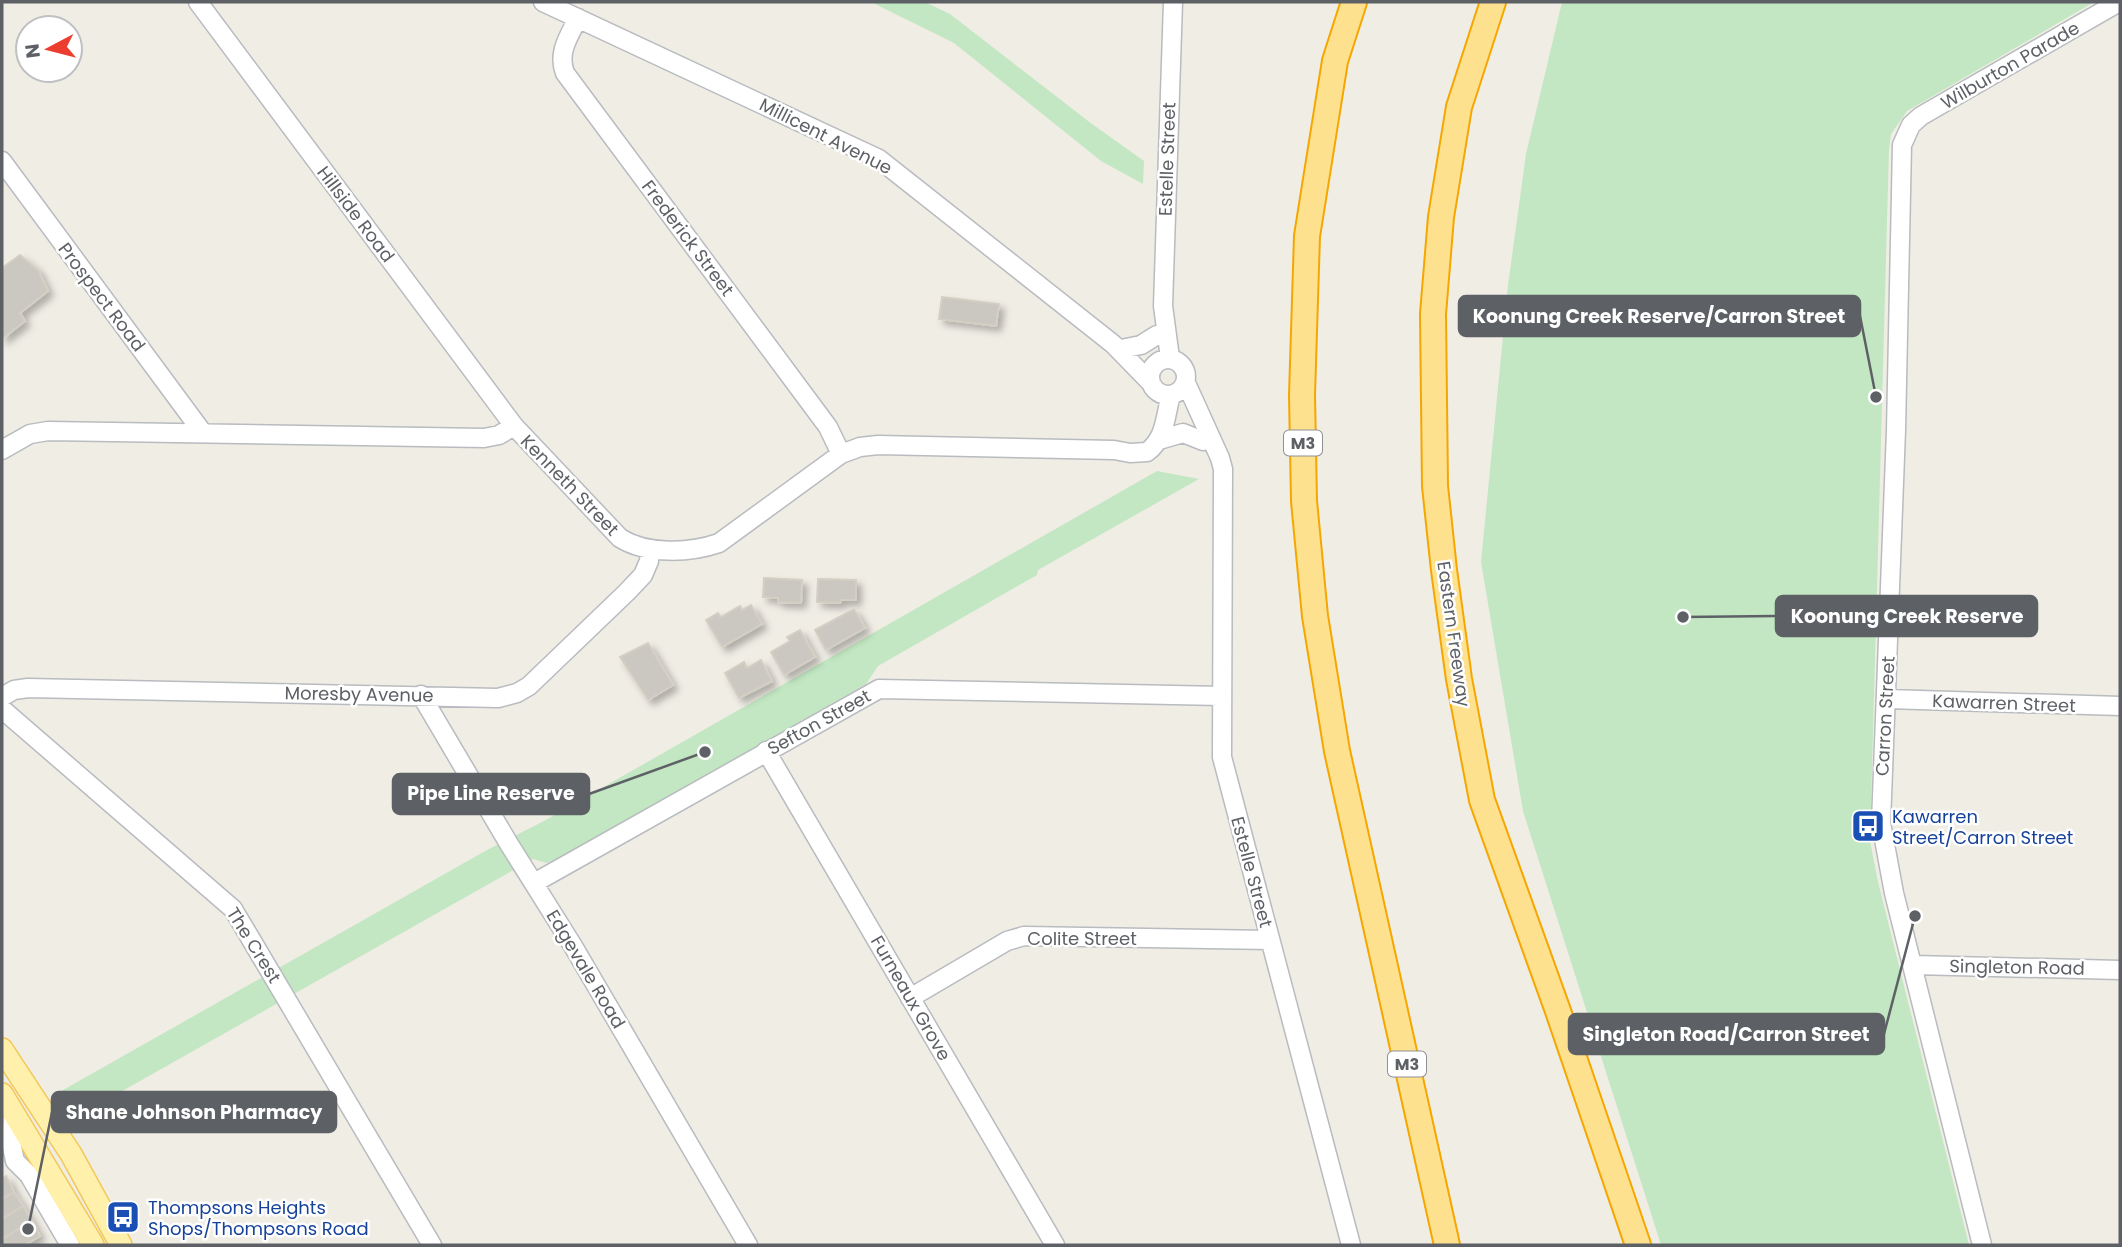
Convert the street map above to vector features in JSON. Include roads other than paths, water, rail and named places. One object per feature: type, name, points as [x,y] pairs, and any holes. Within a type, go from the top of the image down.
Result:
[{"type":"highway","name":"M3","points":[[1354,2],[1335,61],[1307,236],[1302,395],[1304,501],[1315,616],[1337,751],[1447,1245]]},
{"type":"highway","name":"Eastern Freeway","points":[[1493,2],[1459,107],[1438,245],[1433,314],[1435,486],[1444,570],[1459,679],[1482,800],[1638,1245]]},
{"type":"main road","points":[[2,1049],[65,1144],[121,1245]]},
{"type":"main road","points":[[7,1103],[93,1245]]},
{"type":"street","name":"Hillside Road","points":[[198,2],[514,426]]},
{"type":"street","name":"Millicent Avenue","points":[[543,2],[880,159],[1117,346],[1167,389]]},
{"type":"street","name":"Wilburton Parade","points":[[1906,133],[1921,116],[2119,2]]},
{"type":"street","name":"Estelle Street","points":[[1161,362],[1172,5]]},
{"type":"street","name":"Frederick Street","points":[[578,18],[563,50],[562,65],[565,73],[828,427],[841,454]]},
{"type":"street","name":"Carron Street","points":[[1906,133],[1900,161],[1896,430],[1881,824],[1894,892],[1982,1245]]},
{"type":"street","name":"Prospect Road","points":[[2,161],[203,433]]},
{"type":"street","name":"Estelle Street","points":[[1161,362],[1157,335],[1163,306]]},
{"type":"street","points":[[1117,346],[1141,345],[1157,335]]},
{"type":"street","name":"Millicent Avenue","points":[[1117,346],[1161,362]]},
{"type":"street","points":[[1159,440],[1167,389],[1186,372],[1184,367],[1161,362],[1150,373],[1167,389]]},
{"type":"street","name":"Kenneth Street","points":[[1114,450],[1138,443],[1151,432],[1167,389]]},
{"type":"street","name":"Estelle Street","points":[[1167,389],[1188,414],[1223,489]]},
{"type":"street","name":"Estelle Street","points":[[1167,389],[1220,458],[1223,489],[1222,757],[1351,1245]]},
{"type":"street","name":"Kenneth Street","points":[[2,450],[30,434],[48,431],[484,438],[499,435],[514,426],[611,530],[628,543],[650,549],[697,549],[719,543],[841,454],[860,447],[878,445],[1114,450],[1130,453],[1147,452],[1159,440]]},
{"type":"street","points":[[1159,440],[1175,433],[1183,433],[1203,442]]},
{"type":"street","name":"Moresby Avenue","points":[[2,697],[14,690],[28,688],[498,698],[517,693],[529,686],[638,580],[646,568],[650,549]]},
{"type":"street","name":"Sefton Street","points":[[534,883],[872,691],[886,687],[1221,696]]},
{"type":"street","name":"Edgevale Road","points":[[421,695],[748,1245]]},
{"type":"street","name":"Kawarren Street","points":[[1887,699],[2120,706]]},
{"type":"street","name":"The Crest","points":[[2,709],[233,909],[432,1245]]},
{"type":"street","name":"Furneaux Grove","points":[[766,751],[1055,1245]]},
{"type":"street","name":"Colite Street","points":[[910,998],[1007,941],[1024,936],[1270,940]]},
{"type":"street","name":"Singleton Road","points":[[1914,964],[2120,970]]},
{"type":"street","points":[[7,1103],[11,1142],[8,1165],[29,1175],[70,1245]]},
{"type":"place","name":"Koonung Creek Reserve/Carron Street","points":[[1876,397]]},
{"type":"place","name":"Koonung Creek Reserve","points":[[1683,617]]},
{"type":"place","name":"Pipe Line Reserve","points":[[705,752]]},
{"type":"place","name":"Kawarren Street/Carron Street","points":[[1868,826]]},
{"type":"place","name":"Singleton Road/Carron Street","points":[[1915,916]]},
{"type":"place","name":"Thompsons Heights Shops/Thompsons Road","points":[[123,1217]]},
{"type":"place","name":"Shane Johnson Pharmacy","points":[[28,1229]]}]
